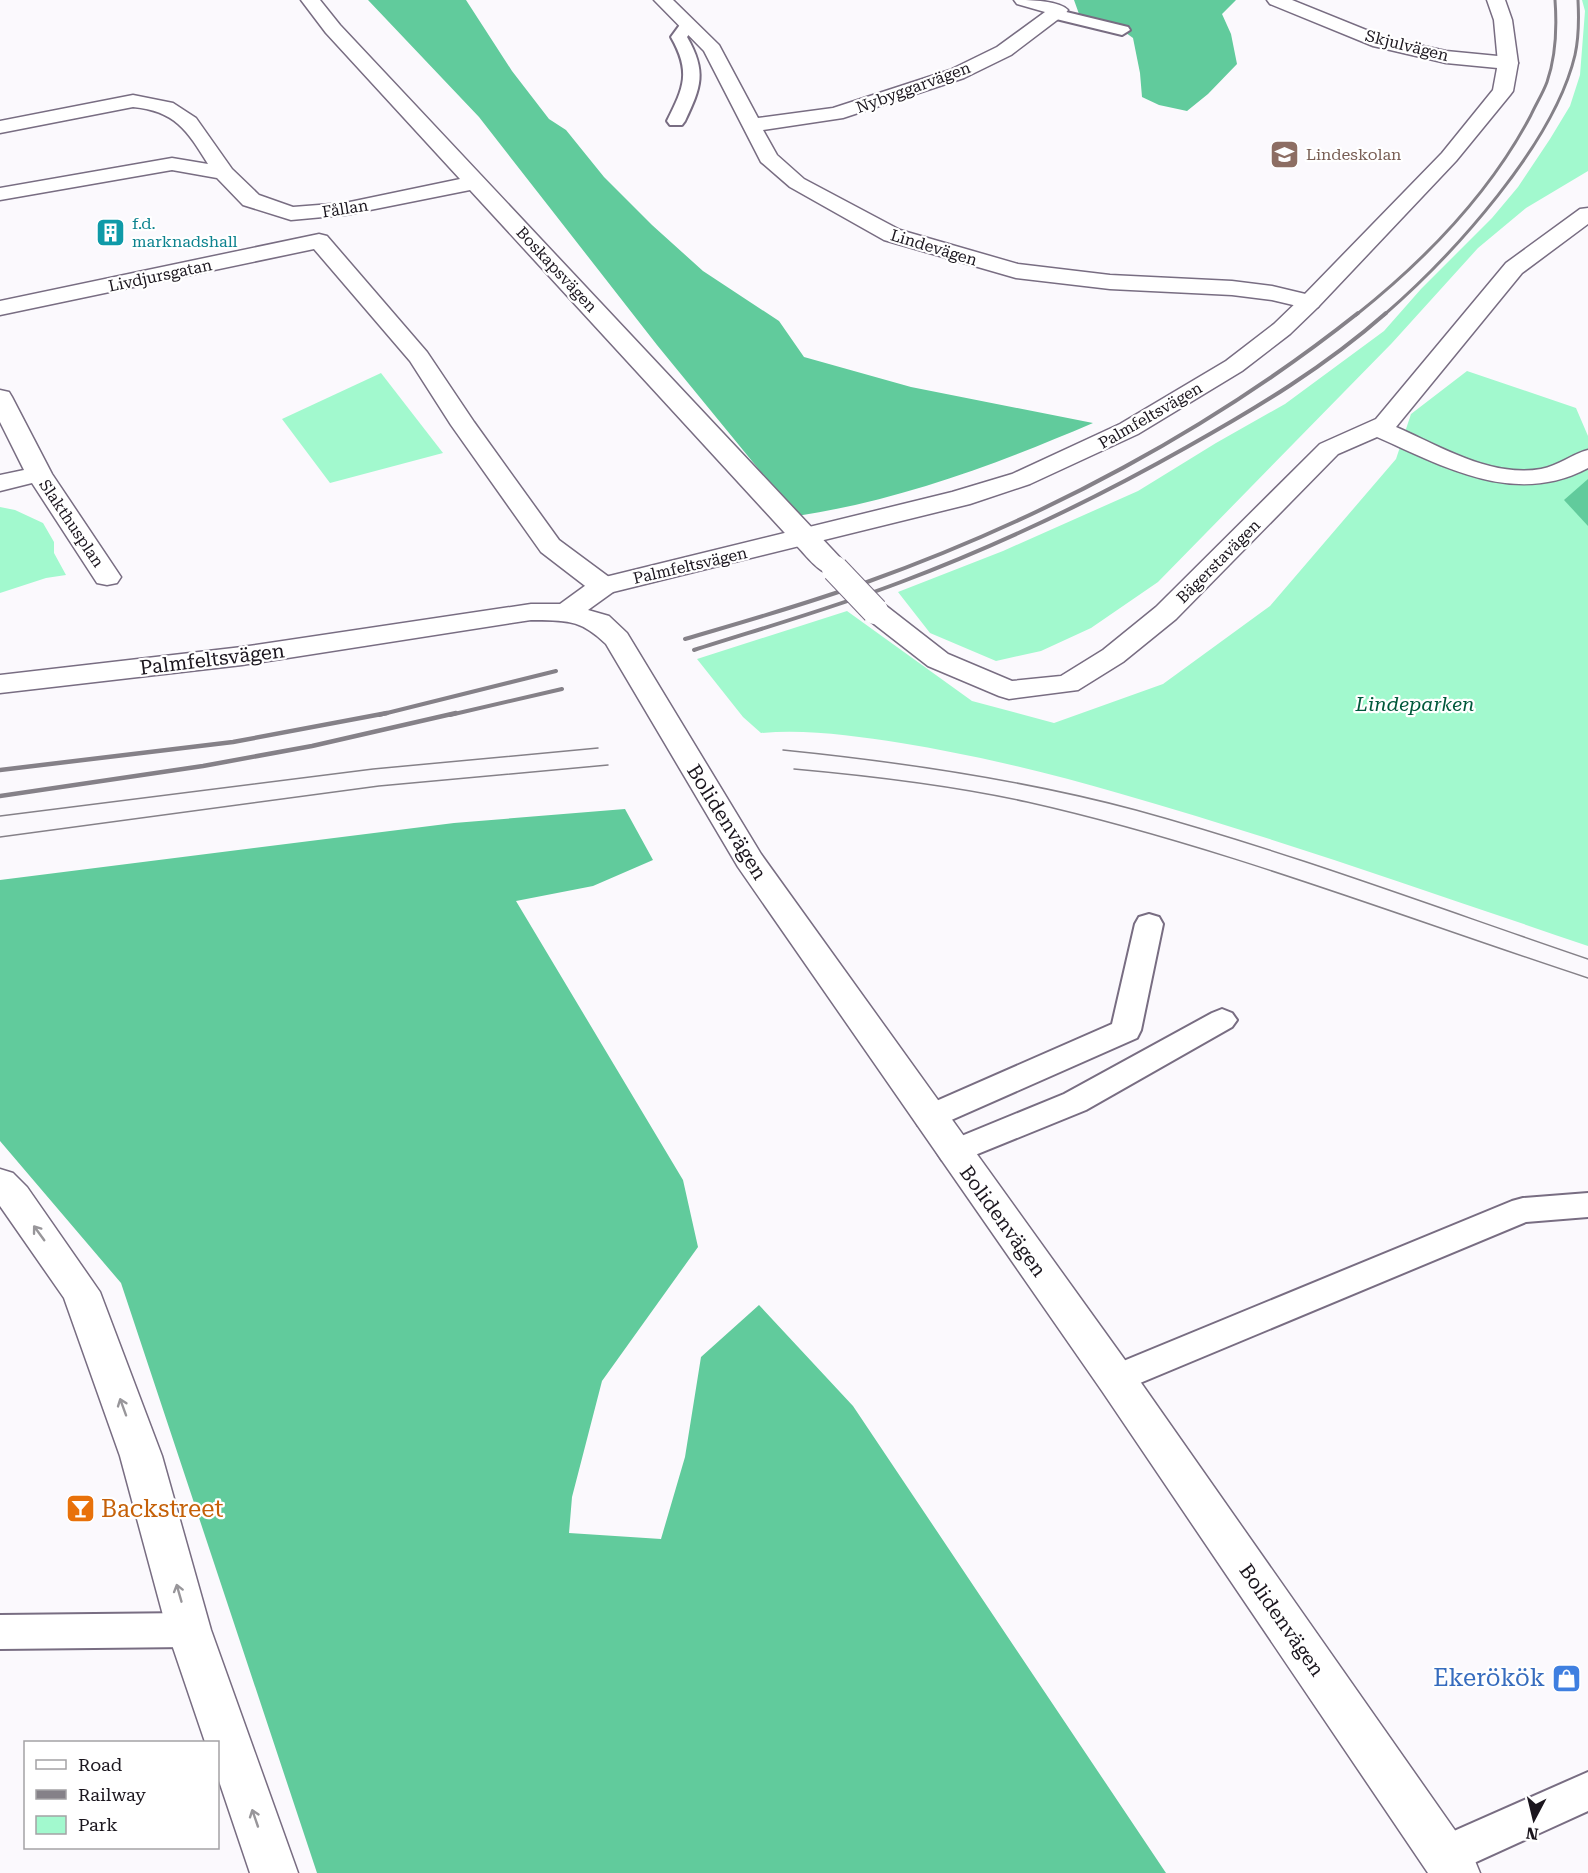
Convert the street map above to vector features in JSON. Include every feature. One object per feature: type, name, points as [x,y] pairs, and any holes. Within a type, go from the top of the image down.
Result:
[{"type":"street","name":"Boskapsvägen","points":[[310,0],[333,29],[804,538]]},
{"type":"street","name":"Lindevägen","points":[[663,0],[712,49],[768,158],[797,183],[892,235],[1016,271],[1110,282],[1232,288],[1272,293],[1310,302]]},
{"type":"street","points":[[1023,0],[1057,12]]},
{"type":"street","name":"Skjulvägen","points":[[1276,0],[1380,42],[1446,57],[1508,63]]},
{"type":"street","name":"Palmfeltsvägen","points":[[0,684],[242,656],[548,612],[603,586],[961,498],[1021,479],[1074,456],[1129,429],[1233,366],[1282,329],[1456,149],[1503,91],[1508,63],[1503,20],[1496,0]]},
{"type":"street","name":"Nybyggarvägen","points":[[752,125],[836,114],[957,74],[1004,51],[1057,12]]},
{"type":"street","name":"Fållan","points":[[0,127],[133,101],[154,102],[177,110],[201,136],[224,173],[251,200],[291,214],[345,210],[477,182]]},
{"type":"street","points":[[0,194],[172,164],[224,173]]},
{"type":"street","name":"Bägerstavägen","points":[[804,538],[875,611],[938,660],[1009,690],[1068,684],[1113,656],[1166,613],[1329,449],[1385,424],[1515,268],[1588,214]]},
{"type":"street","name":"Livdjursgatan","points":[[0,308],[319,240],[419,357],[457,415],[550,546],[603,586]]},
{"type":"street","points":[[0,397],[39,474]]},
{"type":"street","points":[[1378,428],[1462,463],[1512,477],[1534,478],[1565,471],[1588,458]]},
{"type":"street","name":"Slakthusplan","points":[[0,483],[39,474],[107,577]]},
{"type":"street","name":"Bolidenvägen","points":[[548,612],[599,622],[617,639],[749,860],[953,1152],[1116,1379],[1450,1864]]},
{"type":"street","points":[[0,1183],[14,1197],[81,1292],[141,1456],[189,1630],[274,1873]]},
{"type":"lane","points":[[1057,12],[1122,30]]},
{"type":"lane","points":[[676,121],[690,91],[694,74],[691,56],[679,37],[688,25]]},
{"type":"lane","points":[[929,1117],[1126,1030],[1149,924]]},
{"type":"lane","points":[[953,1152],[1075,1102],[1222,1020]]},
{"type":"lane","points":[[1116,1379],[1523,1210],[1588,1205]]},
{"type":"lane","points":[[0,1632],[189,1630]]},
{"type":"lane","points":[[1450,1864],[1588,1791]]},
{"type":"green space","points":[[368,0],[466,0],[512,71],[549,119],[566,130],[604,177],[703,271],[779,321],[804,357],[911,387],[1093,423],[1021,453],[948,479],[874,500],[797,516],[657,345],[479,117]]},
{"type":"green space","points":[[1074,0],[1236,0],[1222,14],[1231,34],[1237,64],[1208,94],[1187,111],[1159,105],[1142,97],[1133,38],[1122,30],[1072,18],[1079,14]]},
{"type":"green space","points":[[1582,0],[1588,0],[1588,171],[1526,208],[1478,248],[1392,343],[1158,582],[1091,628],[1041,651],[996,661],[930,633],[898,592],[1003,551],[1138,491],[1285,404],[1384,331],[1421,289],[1492,218],[1518,187],[1570,106],[1580,75],[1585,11]]},
{"type":"green space","name":"Lindeparken","points":[[1467,371],[1576,408],[1588,436],[1588,946],[1295,847],[1064,778],[901,743],[814,733],[761,733],[743,717],[697,659],[847,611],[972,701],[1054,723],[1163,684],[1270,606],[1396,459],[1411,414]]},
{"type":"green space","points":[[381,373],[443,453],[330,483],[282,419]]},
{"type":"green space","points":[[1588,479],[1588,526],[1564,500]]},
{"type":"green space","points":[[0,507],[15,510],[43,523],[54,542],[54,553],[66,575],[46,578],[0,593]]},
{"type":"green space","points":[[625,809],[653,860],[593,886],[516,901],[683,1180],[698,1247],[602,1381],[572,1497],[569,1533],[661,1539],[685,1457],[701,1357],[759,1305],[853,1406],[1166,1873],[317,1873],[121,1283],[0,1141],[0,880],[454,823]]},
{"type":"tram line","points":[[0,816],[373,769],[598,748]]},
{"type":"tram line","points":[[783,750],[961,773],[1049,789],[1136,810],[1307,862],[1588,959]]},
{"type":"tram line","points":[[0,837],[379,786],[608,765]]},
{"type":"tram line","points":[[794,769],[940,786],[1027,802],[1098,819],[1309,883],[1588,978]]},
{"type":"railway","points":[[1356,315],[1407,272],[1454,224],[1515,144],[1550,72],[1555,41],[1555,0]]},
{"type":"railway","points":[[1384,315],[1440,262],[1498,196],[1524,161],[1564,89],[1575,55],[1578,0]]},
{"type":"railway","points":[[685,639],[867,582],[997,530],[1061,500],[1124,467],[1244,395],[1358,313]]},
{"type":"railway","points":[[694,650],[901,582],[974,553],[1082,503],[1187,447],[1265,401],[1339,351],[1386,313]]},
{"type":"railway","points":[[379,715],[556,671]]},
{"type":"railway","points":[[450,715],[562,689]]},
{"type":"railway","points":[[0,770],[233,742],[387,713]]},
{"type":"railway","points":[[0,796],[203,766],[312,746],[456,713]]},
{"type":"place","name":"Lindeskolan","points":[[1285,154]]},
{"type":"place","name":"f.d. marknadshall","points":[[111,232]]},
{"type":"place","name":"Backstreet","points":[[80,1509]]},
{"type":"place","name":"Ekerökök","points":[[1566,1678]]}]
